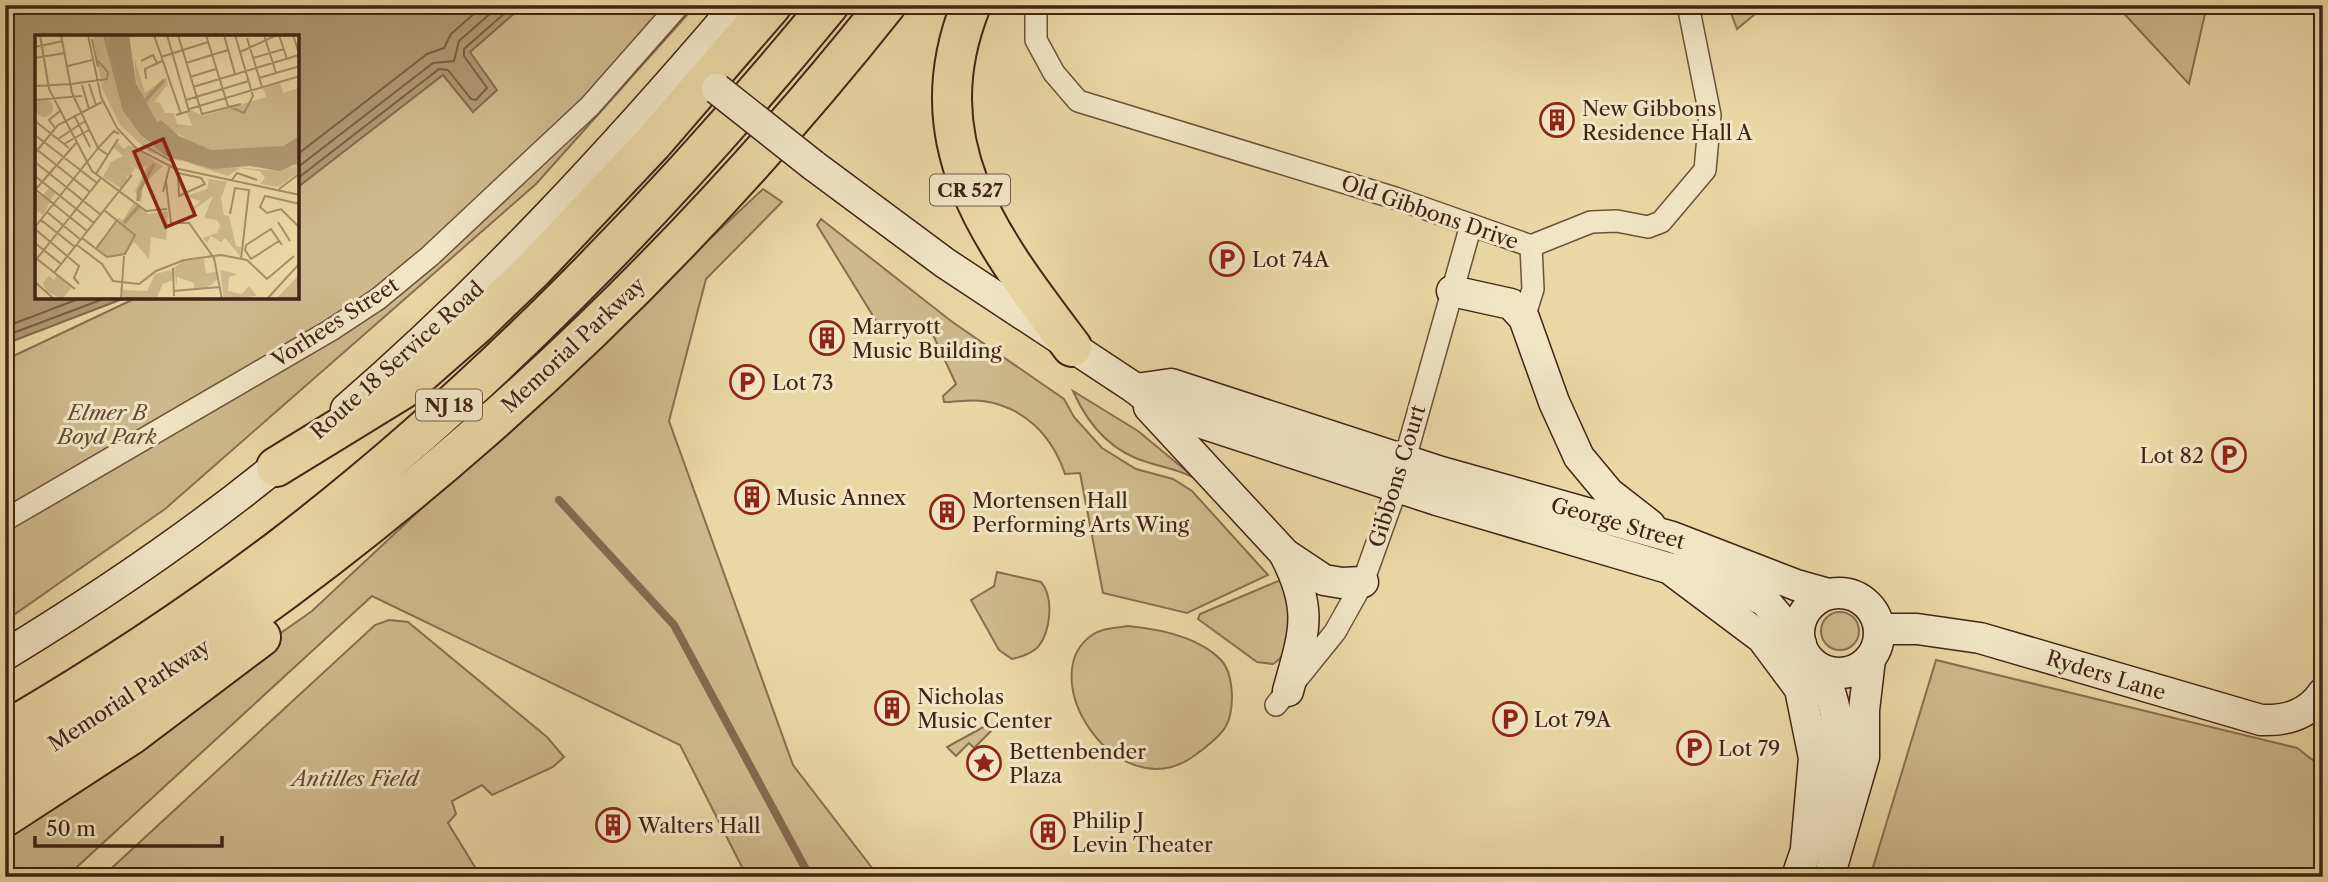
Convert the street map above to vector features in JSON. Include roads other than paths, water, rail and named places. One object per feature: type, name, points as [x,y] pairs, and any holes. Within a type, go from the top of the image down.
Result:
[{"type":"highway","points":[[276,467],[403,389],[451,348],[542,262],[712,86],[772,5]]},
{"type":"highway","name":"Memorial Parkway","points":[[5,731],[108,668],[225,588],[283,546],[418,433],[532,327],[632,227],[715,140],[829,5]]},
{"type":"highway","name":"Memorial Parkway","points":[[5,774],[137,693],[279,594],[400,498],[554,368],[718,202],[886,5]]},
{"type":"highway","name":"CR 527","points":[[971,5],[961,37],[954,84],[956,135],[968,185],[982,219],[1005,259],[1072,347]]},
{"type":"highway","points":[[5,817],[131,735],[315,595],[455,476],[554,368]]},
{"type":"main road","name":"Route 18 Service Road","points":[[10,648],[120,582],[276,467],[378,382],[498,268],[595,167],[737,5]]},
{"type":"main road","points":[[712,86],[945,263],[1136,389],[1162,410],[1401,474]]},
{"type":"main road","points":[[1452,291],[1511,304],[1524,318],[1553,402],[1579,457],[1618,501],[1636,516],[1672,537]]},
{"type":"main road","points":[[1136,389],[1154,415],[1285,554],[1324,580],[1363,582]]},
{"type":"main road","name":"George Street","points":[[1401,474],[1672,537],[1796,585],[1828,594]]},
{"type":"main road","name":"George Street","points":[[1401,474],[1668,568],[1716,577],[1752,592],[1776,612],[1801,644]]},
{"type":"main road","points":[[1282,698],[1301,644],[1306,611],[1300,587],[1285,554]]},
{"type":"main road","points":[[1668,568],[1762,638],[1800,689],[1814,758],[1806,848]]},
{"type":"main road","points":[[1797,877],[1820,816],[1839,746],[1836,705],[1819,668],[1807,656],[1801,644],[1800,625],[1804,614],[1816,600],[1828,594],[1848,593],[1859,598],[1876,617],[1879,629],[1878,644],[1870,659],[1864,710],[1864,757],[1829,877]]},
{"type":"main road","name":"Ryders Lane","points":[[1879,629],[1917,629],[1980,638],[2261,720],[2276,720],[2300,714],[2323,693]]},
{"type":"main road","points":[[1819,668],[1844,673],[1870,659]]},
{"type":"street","name":"Vorhees Street","points":[[5,520],[331,330],[378,299],[430,256],[590,106],[679,5]]},
{"type":"street","name":"Old Gibbons Drive","points":[[1036,5],[1036,40],[1054,73],[1078,101],[1395,198],[1531,246],[1591,222],[1617,221],[1648,227],[1661,222],[1705,170],[1710,115],[1688,5]]},
{"type":"street","name":"Gibbons Court","points":[[1282,698],[1335,632],[1363,582],[1401,474],[1471,225]]},
{"type":"street","points":[[1524,318],[1534,289],[1531,246]]},
{"type":"water","points":[[5,5],[524,5],[470,52],[497,90],[473,112],[443,75],[299,186],[299,35],[35,35],[35,299],[122,299],[5,344]]},
{"type":"waterway","points":[[559,500],[674,625],[810,877]]},
{"type":"place","name":"New Gibbons Residence Hall A","points":[[1557,120]]},
{"type":"place","name":"Lot 74A","points":[[1227,259]]},
{"type":"place","name":"Marryott Music Building","points":[[827,338]]},
{"type":"place","name":"Lot 73","points":[[747,382]]},
{"type":"place","name":"Lot 82","points":[[2229,455]]},
{"type":"place","name":"Music Annex","points":[[752,497]]},
{"type":"place","name":"Mortensen Hall Performing Arts Wing","points":[[947,512]]},
{"type":"place","name":"Nicholas Music Center","points":[[892,708]]},
{"type":"place","name":"Lot 79A","points":[[1510,719]]},
{"type":"place","name":"Lot 79","points":[[1694,748]]},
{"type":"place","name":"Bettenbender Plaza","points":[[984,763]]},
{"type":"place","name":"Walters Hall","points":[[613,825]]},
{"type":"place","name":"Philip J Levin Theater","points":[[1048,832]]},
{"type":"park label","name":"Elmer B Boyd Park","points":[[107,424]]},
{"type":"park label","name":"Antilles Field","points":[[355,778]]}]
